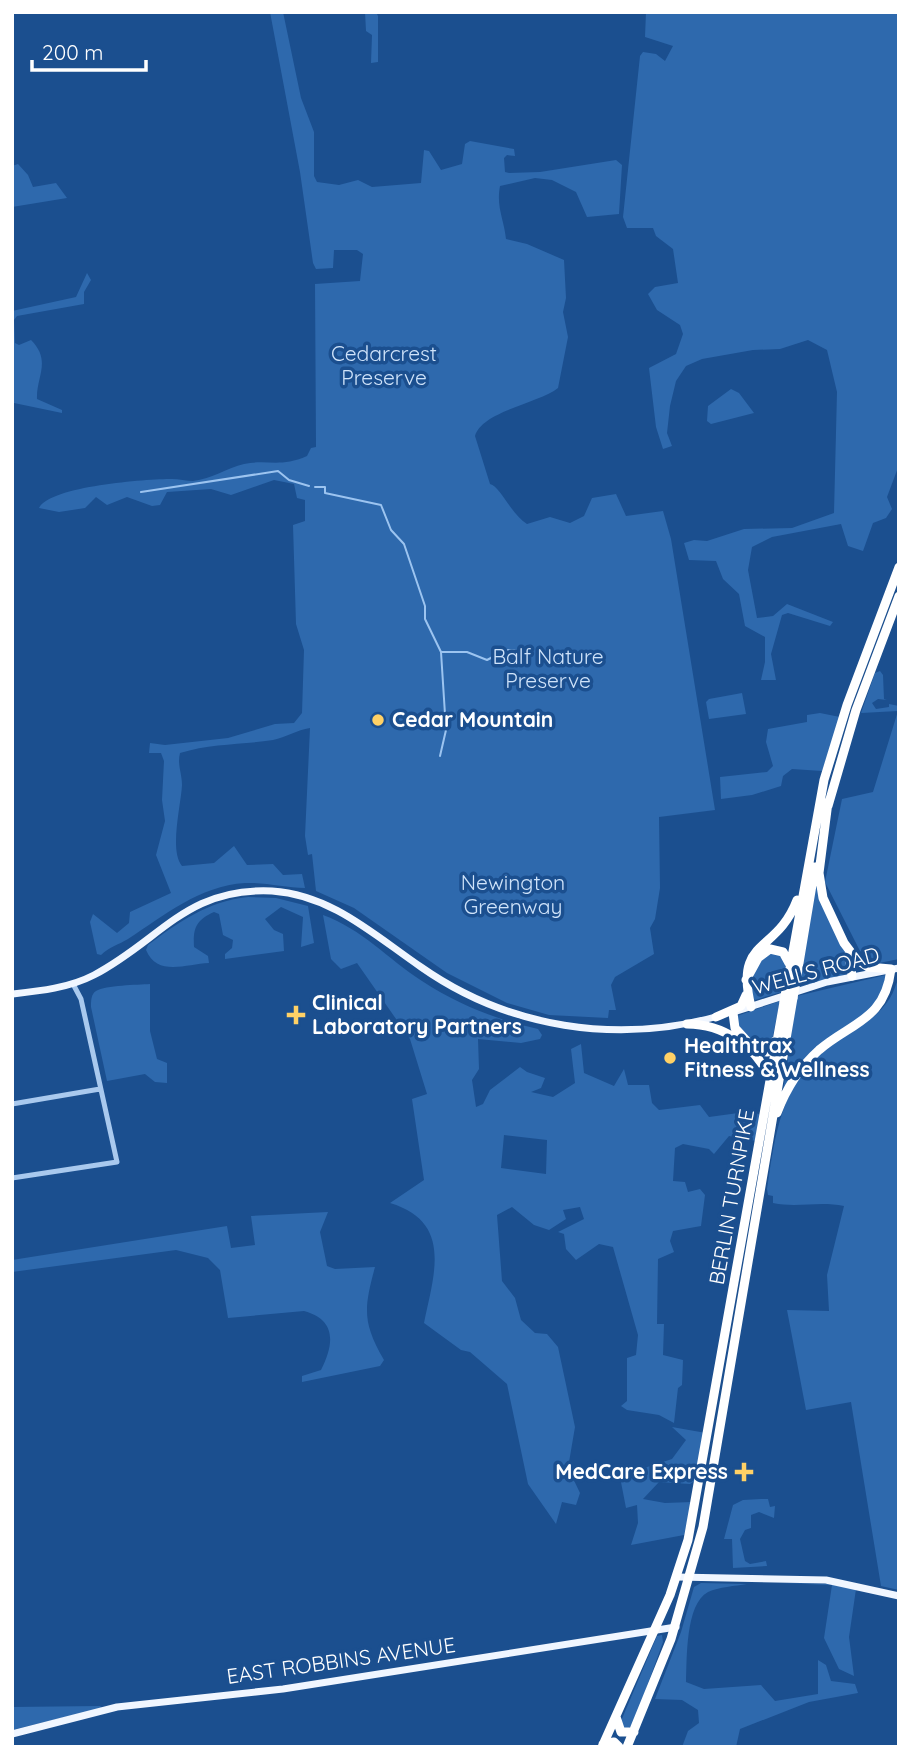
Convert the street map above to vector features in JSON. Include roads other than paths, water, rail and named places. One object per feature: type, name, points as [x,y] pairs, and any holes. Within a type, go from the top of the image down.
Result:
[{"type":"highway","name":"BERLIN TURNPIKE","points":[[790,988],[789,969],[821,793],[859,671],[899,567]]},
{"type":"highway","name":"BERLIN TURNPIKE","points":[[626,1747],[676,1627],[690,1577],[720,1433],[790,988],[828,802],[899,596]]},
{"type":"highway","points":[[859,671],[872,668]]},
{"type":"highway","points":[[828,802],[820,883],[844,943],[852,976]]},
{"type":"highway","points":[[747,1008],[748,962],[785,923],[806,872]]},
{"type":"highway","points":[[768,1141],[782,1100],[795,1077],[817,1052],[876,1010],[887,993],[895,969],[864,966],[844,943]]},
{"type":"highway","points":[[747,980],[758,958],[770,949],[785,954],[789,969]]},
{"type":"highway","points":[[716,1017],[741,1006],[747,993]]},
{"type":"highway","name":"BERLIN TURNPIKE","points":[[603,1745],[677,1577],[695,1511],[778,1033],[788,1000]]},
{"type":"highway","points":[[733,1013],[735,1028],[770,1079]]},
{"type":"highway","points":[[687,1024],[722,1031],[758,1052],[767,1052],[778,1033]]},
{"type":"highway","points":[[708,1432],[720,1433]]},
{"type":"highway","points":[[616,1716],[621,1732],[634,1732]]},
{"type":"highway","points":[[603,1745],[614,1742],[619,1747]]},
{"type":"main road","name":"WELLS ROAD","points":[[12,994],[73,984],[109,966],[184,911],[206,901],[256,891],[305,897],[323,903],[353,918],[442,981],[507,1011],[557,1025],[649,1030],[687,1024],[733,1013],[852,976],[895,969]]},
{"type":"main road","points":[[677,1577],[824,1580],[899,1596]]},
{"type":"main road","name":"EAST ROBBINS AVENUE","points":[[12,1734],[117,1707],[283,1689],[676,1627]]},
{"type":"street","points":[[12,1178],[117,1162],[81,999],[73,984]]},
{"type":"street","points":[[12,1104],[100,1089]]},
{"type":"waterway","points":[[141,492],[278,471],[289,480],[309,486]]},
{"type":"waterway","points":[[315,487],[325,487],[325,493],[381,505],[391,530],[404,544],[425,606],[425,619],[441,652],[446,730],[440,756]]},
{"type":"waterway","points":[[441,652],[467,652],[487,660],[506,650],[520,651]]},
{"type":"place","name":"Cedar Mountain","points":[[378,720]]},
{"type":"place","name":"Clinical Laboratory Partners","points":[[296,1015]]},
{"type":"place","name":"Healthtrax Fitness & Wellness","points":[[670,1058]]},
{"type":"place","name":"MedCare Express","points":[[744,1472]]},
{"type":"park label","name":"Cedarcrest Preserve","points":[[384,366]]},
{"type":"park label","name":"Balf Nature Preserve","points":[[548,669]]},
{"type":"park label","name":"Newington Greenway","points":[[513,895]]}]
